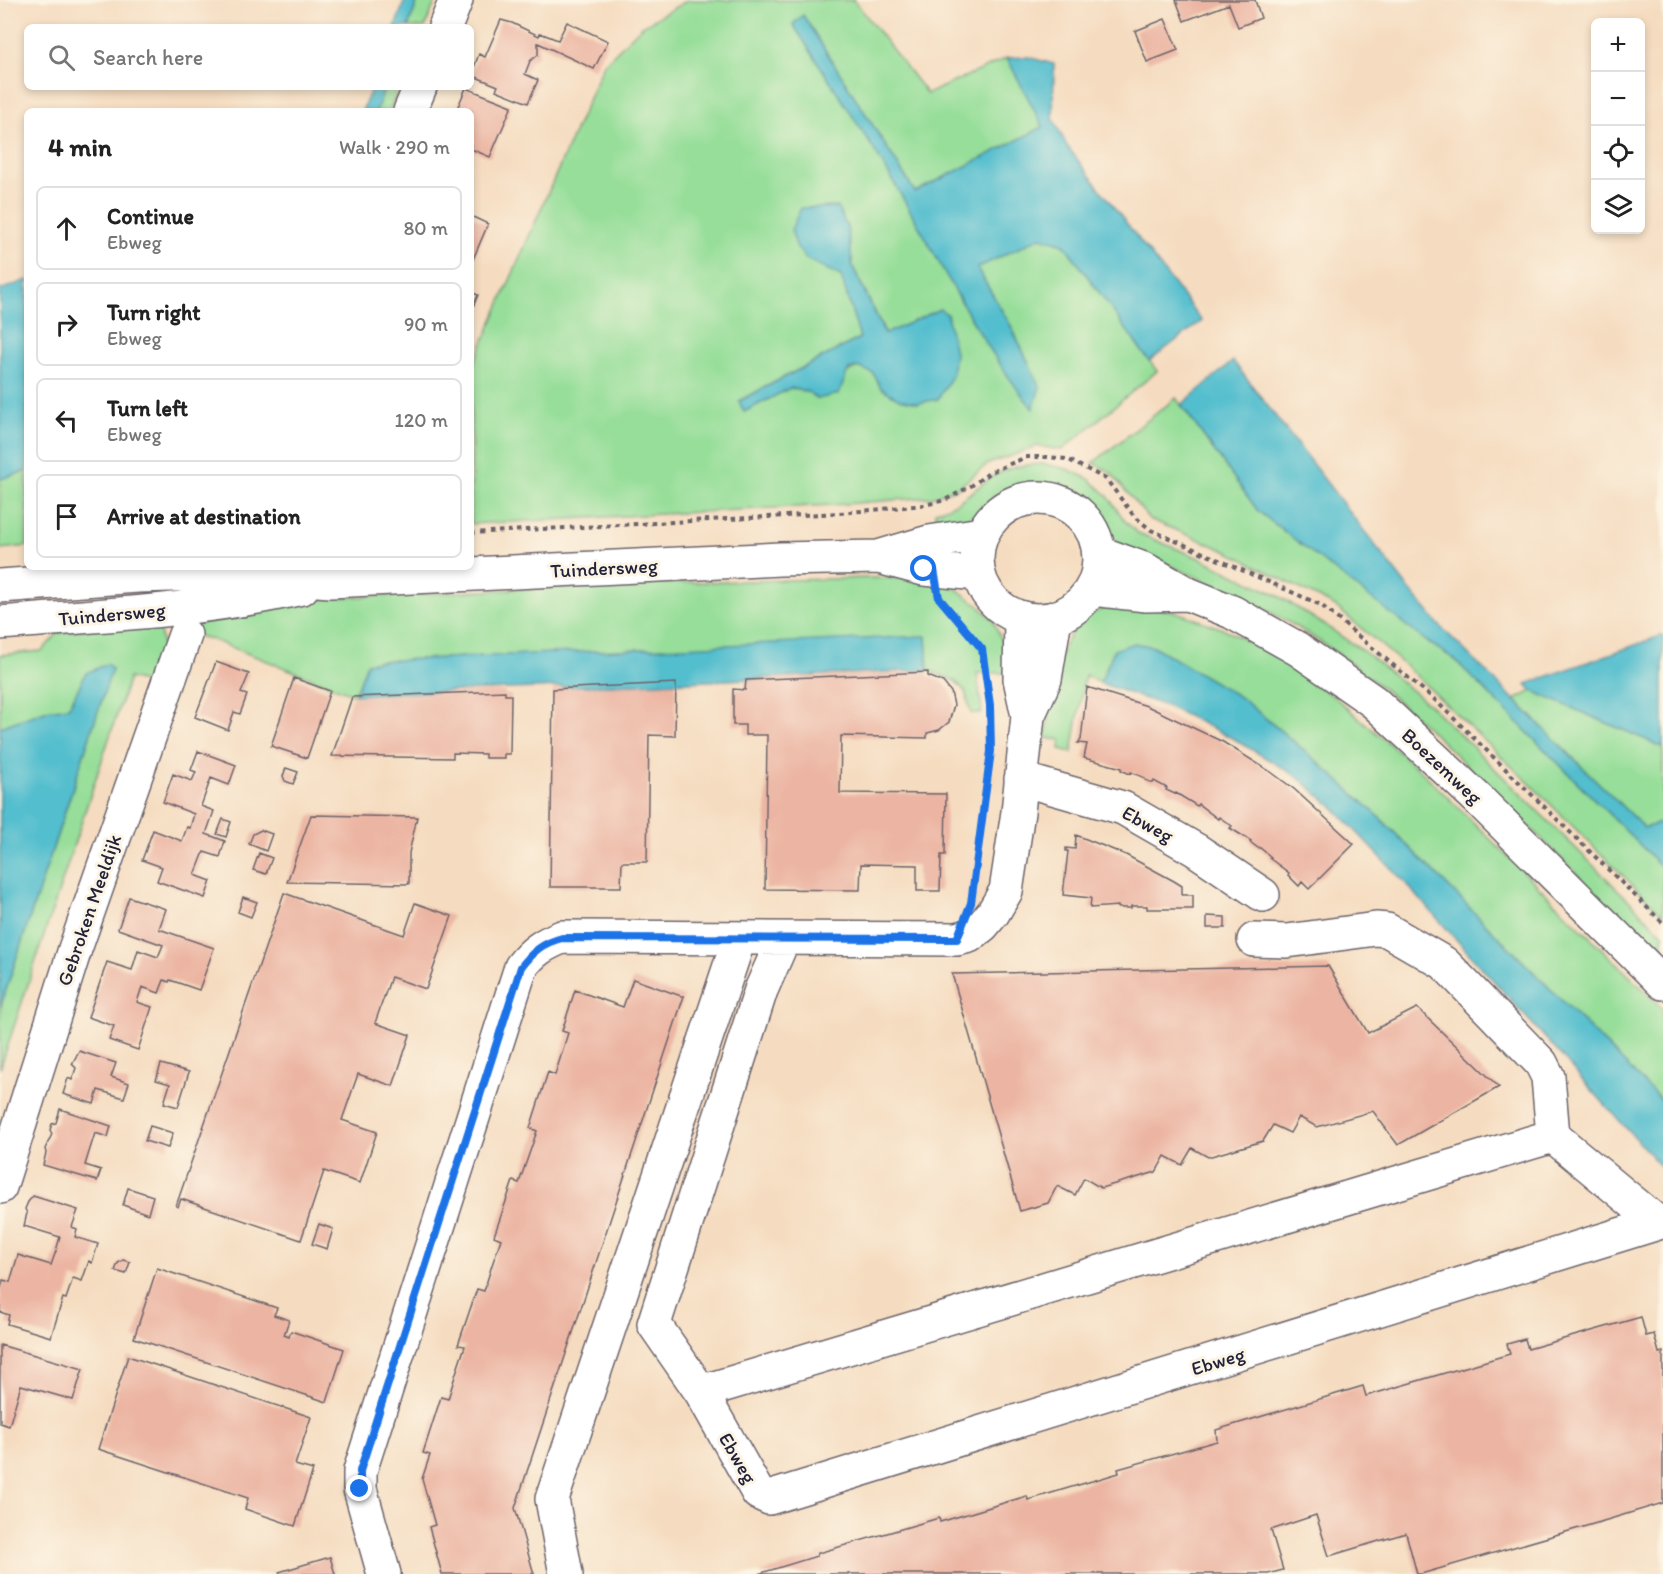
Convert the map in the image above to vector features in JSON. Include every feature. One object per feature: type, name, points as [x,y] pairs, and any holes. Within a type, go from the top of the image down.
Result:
[{"type":"main road","points":[[446,24],[456,0]]},
{"type":"main road","points":[[411,108],[419,90]]},
{"type":"main road","points":[[1045,498],[1073,508],[1086,520],[1095,536],[1100,553],[1100,566],[1092,589],[1082,602],[1070,612],[1038,621],[1021,618],[1006,611],[985,589],[979,574],[978,547],[982,534],[992,519],[1005,507],[1022,500],[1045,498]]},
{"type":"main road","name":"Tuindersweg","points":[[932,556],[982,534]]},
{"type":"main road","name":"Boezemweg","points":[[1100,553],[1146,570],[1188,594],[1232,612],[1298,649],[1374,702],[1478,799],[1663,983]]},
{"type":"main road","name":"Tuindersweg","points":[[0,586],[138,571],[237,573],[330,581],[780,559],[932,556],[979,574]]},
{"type":"main road","points":[[138,571],[138,612]]},
{"type":"main road","name":"Tuindersweg","points":[[0,622],[138,612],[251,599],[330,581]]},
{"type":"main road","name":"Boezemweg","points":[[1092,589],[1146,595],[1188,594]]},
{"type":"main road","points":[[384,1574],[360,1489],[360,1471],[521,967],[531,952],[547,942],[562,938],[783,940],[957,939],[969,936],[993,914],[1006,891],[1022,779],[1028,716],[1020,679],[1021,618]]},
{"type":"main road","points":[[1028,716],[1044,679],[1055,618]]},
{"type":"main road","name":"Gebroken Meeldijk","points":[[0,1187],[75,949],[185,635]]},
{"type":"main road","name":"Ebweg","points":[[1022,779],[1123,808],[1196,850],[1263,895]]},
{"type":"main road","points":[[701,1392],[1553,1136],[1548,1077],[1541,1064],[1444,963],[1387,930],[1376,929],[1287,941],[1254,940]]},
{"type":"main road","points":[[566,1574],[552,1499],[739,939]]},
{"type":"main road","name":"Ebweg","points":[[783,940],[761,990],[654,1324],[701,1392],[758,1492],[769,1498],[1658,1223],[1553,1136]]},
{"type":"path","points":[[474,533],[816,514],[925,505],[939,598],[982,649],[986,672]]},
{"type":"path","points":[[990,705],[991,740]]},
{"type":"green space","points":[[418,0],[436,0],[426,24],[409,24]]},
{"type":"green space","points":[[688,0],[854,0],[927,94],[1007,58],[1044,127],[915,192],[803,16],[978,331],[1040,387],[1011,326],[976,268],[1041,237],[1064,244],[1157,371],[1062,450],[1038,446],[988,464],[956,489],[931,497],[832,505],[474,524],[474,363],[604,64],[642,26]],"holes":[[[847,227],[853,267],[886,334],[940,309],[881,388],[873,373],[858,367],[808,392],[790,388],[744,412],[740,400],[860,338],[841,276],[806,259]]]},
{"type":"green space","points":[[384,90],[398,90],[390,108],[377,108]]},
{"type":"green space","points":[[1176,398],[1258,511],[1426,641],[1453,658],[1663,868],[1663,915],[1408,668],[1336,607],[1229,552],[1149,519],[1110,472],[1093,463]]},
{"type":"green space","points":[[1044,464],[1067,469],[1089,479],[1107,495],[1125,521],[1138,533],[1204,560],[1277,595],[1370,656],[1433,708],[1663,934],[1663,959],[1441,741],[1371,679],[1322,643],[1274,614],[1118,543],[1095,509],[1070,490],[1046,484],[1020,485],[997,495],[969,518],[938,530],[935,511],[969,495],[1004,471],[1021,466]]},
{"type":"green space","points":[[24,472],[24,546],[0,549],[0,479]]},
{"type":"green space","points":[[913,577],[947,582],[978,605],[993,620],[1002,641],[1009,673],[977,673],[982,713],[971,713],[965,691],[955,681],[928,670],[926,637],[378,661],[355,690],[355,695],[210,639],[159,627],[166,660],[155,685],[129,678],[0,1069],[0,1008],[112,669],[86,673],[69,707],[48,710],[0,727],[0,655],[42,651],[58,633],[293,600],[625,584]]},
{"type":"green space","points":[[1132,605],[1173,611],[1226,630],[1273,655],[1337,699],[1422,772],[1663,1009],[1663,1102],[1375,813],[1240,697],[1155,647],[1114,650],[1100,683],[1085,675],[1072,752],[1060,749],[1061,740],[1046,738],[1057,668],[1070,634],[1095,612],[1109,607]]},
{"type":"green space","points":[[1532,691],[1663,747],[1663,822],[1644,828],[1515,700]]},
{"type":"water","points":[[405,0],[418,0],[409,24],[396,24]]},
{"type":"water","points":[[803,15],[915,192],[1043,127],[1007,58],[1028,57],[1054,64],[1053,118],[1067,146],[1202,321],[1149,361],[1064,244],[1041,237],[977,268],[1011,326],[1040,387],[1033,409],[979,332],[888,173],[793,24]]},
{"type":"water","points":[[371,90],[384,90],[377,108],[363,108]]},
{"type":"water","points":[[837,207],[847,227],[853,267],[885,334],[940,309],[947,314],[955,353],[952,376],[938,399],[918,403],[899,399],[881,388],[873,373],[858,367],[848,370],[839,394],[817,399],[808,392],[790,388],[744,412],[739,401],[860,338],[841,276],[806,259],[797,248],[791,230],[801,208]]},
{"type":"water","points":[[24,281],[24,472],[0,479],[0,290]]},
{"type":"water","points":[[1233,361],[1438,624],[1644,828],[1663,822],[1663,868],[1453,658],[1426,641],[1258,511],[1181,405]]},
{"type":"water","points":[[1663,635],[1663,747],[1532,691],[1526,684]]},
{"type":"water","points":[[926,636],[928,670],[355,695],[367,663],[378,661]]},
{"type":"water","points":[[1134,643],[1155,647],[1240,697],[1375,813],[1663,1102],[1663,1169],[1410,888],[1332,806],[1296,776],[1236,740],[1169,707],[1100,683],[1114,650]]},
{"type":"water","points":[[107,664],[112,669],[0,1008],[0,727],[48,710],[69,707],[86,673]]},
{"type":"building","points":[[1176,0],[1255,0],[1261,18],[1238,27],[1229,4],[1184,21]]},
{"type":"building","points":[[1165,19],[1178,50],[1147,62],[1135,31]]},
{"type":"building","points":[[501,20],[539,36],[540,33],[558,40],[567,22],[608,41],[594,69],[538,43],[538,55],[530,61],[525,74],[538,80],[528,103],[496,90],[498,86],[474,76],[474,67],[479,54],[485,57]]},
{"type":"building","points":[[465,90],[471,90],[512,106],[490,157],[474,150],[474,108],[457,108]]},
{"type":"building","points":[[474,217],[488,224],[474,257]]},
{"type":"building","points":[[474,293],[478,295],[474,305]]},
{"type":"building","points":[[216,662],[249,674],[241,693],[247,695],[240,714],[234,712],[228,730],[195,717]]},
{"type":"building","points":[[928,672],[928,676],[943,682],[951,692],[954,705],[949,722],[939,730],[927,733],[927,738],[841,736],[840,793],[946,794],[945,855],[941,855],[940,891],[917,891],[917,865],[861,864],[860,890],[765,889],[767,735],[745,735],[745,725],[733,725],[733,689],[745,690],[746,680]]},
{"type":"building","points":[[294,678],[330,691],[307,758],[271,746]]},
{"type":"building","points":[[676,683],[675,736],[649,735],[647,862],[622,862],[621,887],[550,887],[553,689]]},
{"type":"building","points":[[1087,687],[1147,706],[1223,742],[1294,789],[1354,844],[1309,889],[1302,882],[1299,886],[1288,875],[1289,873],[1259,847],[1198,804],[1197,806],[1176,793],[1166,790],[1167,788],[1154,781],[1153,783],[1131,772],[1130,774],[1121,770],[1122,768],[1084,758],[1087,744],[1078,743],[1081,740]]},
{"type":"building","points":[[505,691],[505,695],[511,695],[510,754],[504,754],[504,758],[485,758],[485,754],[453,753],[453,758],[332,756],[352,697]]},
{"type":"building","points":[[198,751],[236,765],[229,785],[211,778],[201,806],[214,811],[206,834],[225,841],[220,857],[204,852],[195,875],[211,881],[205,898],[157,881],[162,867],[142,860],[153,830],[182,841],[187,827],[190,828],[194,814],[163,802],[173,774],[192,781],[196,772],[191,770]]},
{"type":"building","points":[[286,768],[298,772],[293,784],[285,781],[283,776]]},
{"type":"building","points":[[311,815],[417,817],[409,853],[409,884],[287,882]]},
{"type":"building","points":[[223,819],[231,822],[226,837],[217,834]]},
{"type":"building","points":[[261,830],[272,834],[266,851],[249,844],[253,834]]},
{"type":"building","points":[[1076,835],[1126,855],[1182,886],[1182,895],[1193,895],[1193,909],[1147,909],[1147,906],[1090,908],[1091,898],[1063,895],[1068,851],[1066,848],[1075,849]]},
{"type":"building","points":[[259,853],[272,858],[266,874],[253,870]]},
{"type":"building","points":[[284,893],[404,935],[415,903],[452,916],[426,989],[391,977],[375,1023],[410,1035],[393,1086],[358,1074],[342,1120],[377,1132],[360,1183],[324,1171],[301,1240],[181,1199],[178,1207],[176,1206]]},
{"type":"building","points":[[129,897],[166,909],[159,929],[214,948],[199,990],[170,980],[169,982],[164,980],[159,993],[142,987],[137,1002],[152,1007],[138,1050],[109,1040],[114,1026],[88,1017],[107,962],[132,970],[138,950],[158,957],[163,945],[118,929]]},
{"type":"building","points":[[243,897],[257,902],[251,917],[238,912]]},
{"type":"building","points":[[1207,916],[1225,917],[1225,928],[1207,928]]},
{"type":"building","points":[[1328,966],[1368,1033],[1417,1008],[1499,1087],[1398,1145],[1373,1111],[1317,1127],[1299,1117],[1290,1133],[1273,1125],[1263,1141],[1208,1157],[1192,1148],[1182,1165],[1165,1156],[1156,1172],[1101,1188],[1084,1178],[1075,1195],[1057,1186],[1048,1203],[1020,1211],[952,974]]},
{"type":"building","points":[[633,979],[684,996],[515,1508],[534,1574],[442,1574],[429,1527],[435,1525],[422,1479],[430,1455],[423,1453],[441,1397],[448,1399],[465,1346],[458,1345],[477,1289],[484,1291],[501,1239],[494,1236],[513,1181],[519,1183],[537,1131],[530,1128],[548,1072],[555,1075],[568,1033],[562,1031],[575,990],[623,1007]]},
{"type":"building","points":[[79,1051],[116,1063],[111,1077],[129,1083],[124,1098],[98,1090],[94,1104],[63,1094],[68,1078],[72,1080],[76,1068],[72,1064]]},
{"type":"building","points":[[161,1064],[189,1072],[178,1107],[164,1103],[170,1084],[156,1080]]},
{"type":"building","points":[[60,1109],[111,1126],[108,1137],[95,1133],[85,1165],[101,1170],[97,1181],[43,1165],[45,1149],[52,1134],[50,1130],[52,1124],[56,1123]]},
{"type":"building","points":[[150,1126],[173,1133],[168,1148],[145,1141]]},
{"type":"building","points":[[128,1188],[153,1196],[148,1214],[123,1205]]},
{"type":"building","points":[[33,1196],[78,1210],[72,1227],[77,1229],[75,1237],[98,1244],[92,1263],[89,1261],[82,1281],[73,1278],[66,1299],[63,1298],[51,1337],[7,1324],[9,1315],[0,1312],[0,1292],[3,1280],[10,1282],[18,1255],[51,1265],[60,1237],[24,1226],[27,1213],[25,1209]]},
{"type":"building","points":[[319,1224],[333,1229],[327,1249],[312,1244]]},
{"type":"building","points":[[123,1260],[130,1262],[126,1274],[115,1271],[118,1263]]},
{"type":"building","points":[[157,1268],[277,1308],[274,1315],[289,1320],[284,1335],[289,1337],[291,1331],[344,1349],[327,1402],[134,1338]]},
{"type":"building","points":[[1641,1317],[1646,1336],[1654,1334],[1659,1353],[1663,1352],[1663,1503],[1600,1522],[1421,1574],[1417,1574],[1406,1533],[1329,1556],[1316,1515],[1271,1530],[1283,1570],[1268,1574],[758,1574],[817,1556],[818,1553],[939,1518],[940,1522],[1027,1496],[1028,1500],[1119,1473],[1118,1469],[1217,1441],[1216,1430],[1363,1386],[1366,1396],[1510,1354],[1507,1344],[1525,1339],[1528,1349]]},
{"type":"building","points":[[0,1345],[83,1369],[73,1400],[21,1385],[9,1426],[0,1423]]},
{"type":"building","points":[[128,1356],[311,1417],[295,1465],[313,1470],[295,1526],[245,1509],[248,1498],[98,1449]]},
{"type":"building","points":[[330,1557],[335,1574],[280,1574],[279,1572]]},
{"type":"route","points":[[360,1489],[360,1471],[521,967],[531,952],[547,942],[562,938],[957,939],[971,903],[991,751],[990,705],[982,649],[939,598],[934,570],[924,569]]}]
